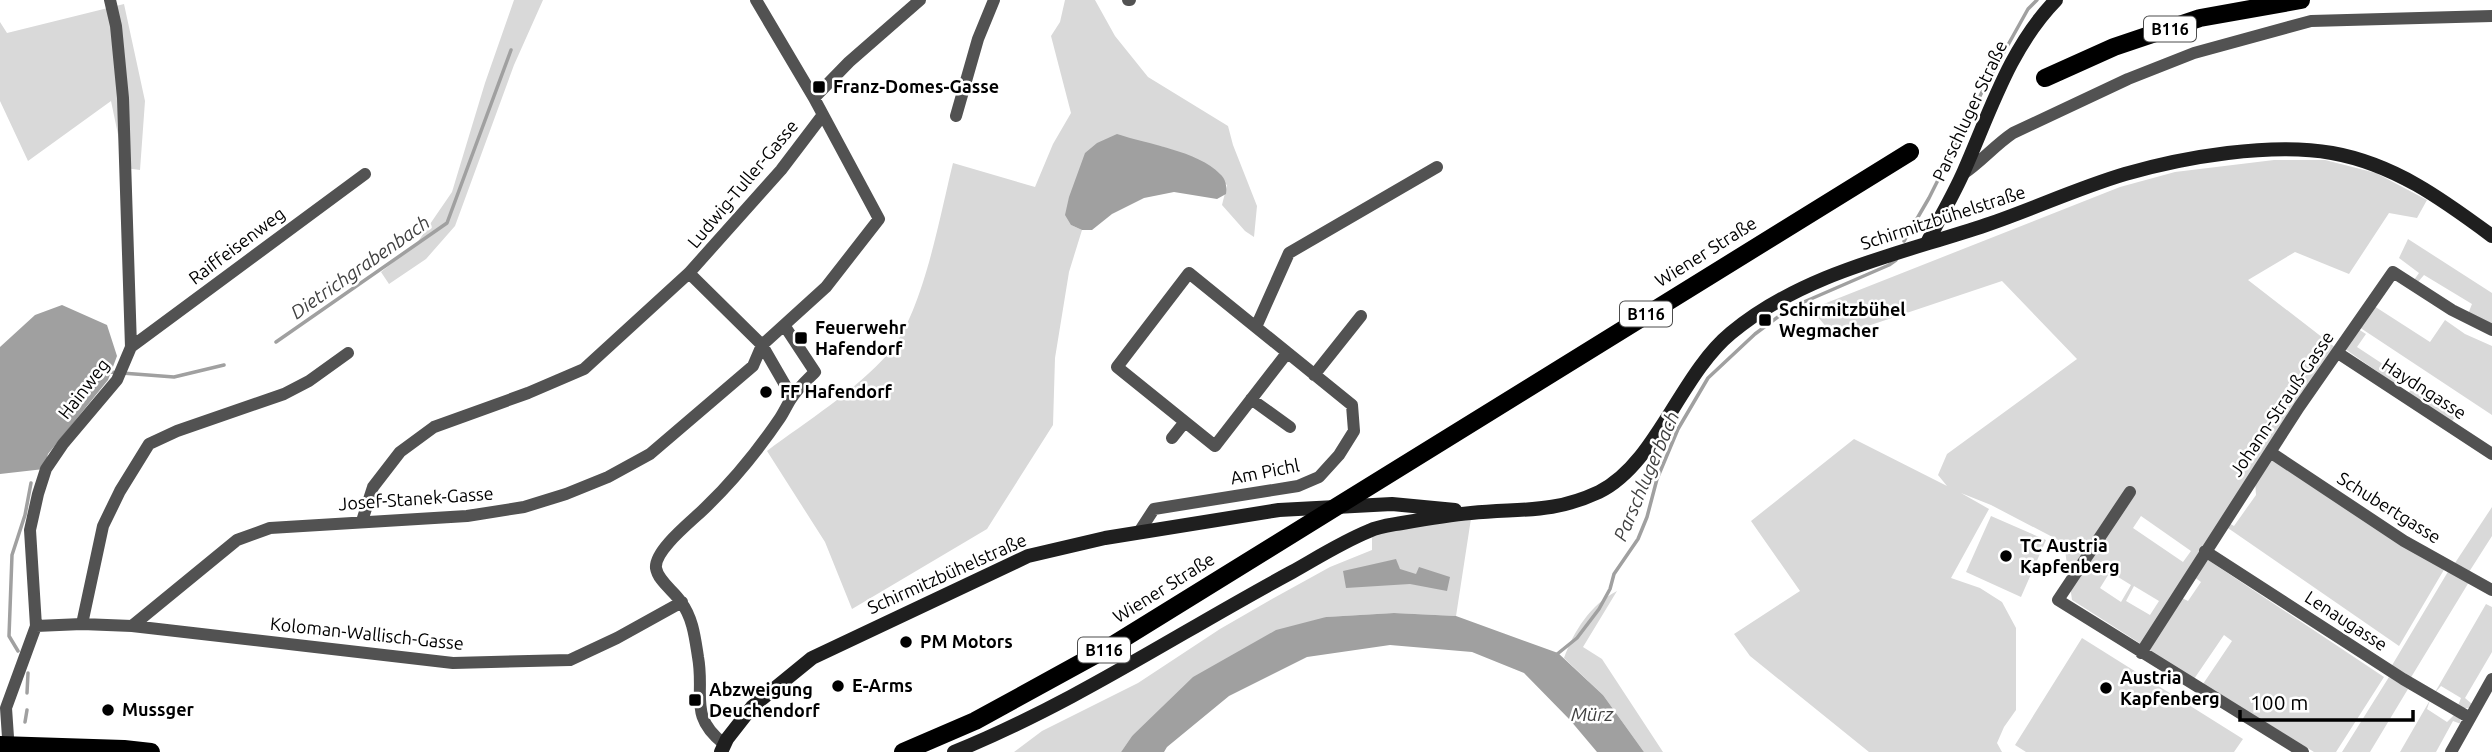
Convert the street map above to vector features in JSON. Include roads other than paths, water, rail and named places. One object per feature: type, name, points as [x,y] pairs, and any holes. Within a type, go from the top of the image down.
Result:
[{"type":"main road","name":"Parschluger Straße","points":[[1927,243],[1963,174],[2020,47],[2042,14],[2056,0]]},
{"type":"main road","name":"B116","points":[[2045,78],[2114,47],[2200,18],[2301,0]]},
{"type":"main road","name":"Schirmitzbühelstraße","points":[[724,745],[752,707],[812,658],[1028,556],[1105,538],[1279,510],[1392,504],[1472,512],[1544,510],[1570,504],[1610,486],[1626,471],[1644,449],[1689,380],[1717,345],[1734,331],[1813,283],[2032,209],[2123,175],[2170,163],[2245,152],[2286,149],[2332,153],[2379,165],[2422,186],[2492,236]]},
{"type":"main road","name":"Wiener Straße","points":[[903,752],[975,721],[1108,648],[1910,152]]},
{"type":"main road","points":[[1360,506],[1372,529]]},
{"type":"main road","points":[[954,752],[998,734],[1134,663],[1230,605],[1372,529],[1472,512]]},
{"type":"main road","points":[[6,747],[151,752]]},
{"type":"street","name":"Hainweg","points":[[6,747],[6,708],[36,626],[30,530],[46,468],[120,375],[131,347],[123,98],[116,26],[110,0]]},
{"type":"street","points":[[756,0],[879,219],[827,287],[762,345]]},
{"type":"street","points":[[814,99],[849,62],[920,0]]},
{"type":"street","points":[[956,116],[978,39],[995,0]]},
{"type":"street","points":[[1963,174],[1979,164],[2000,142],[2013,133],[2127,79],[2194,53],[2311,21],[2492,16]]},
{"type":"street","name":"Ludwig-Tuller-Gasse","points":[[362,521],[373,487],[400,452],[434,428],[584,369],[706,255],[781,170],[822,116]]},
{"type":"street","points":[[1255,327],[1289,253],[1437,167]]},
{"type":"street","name":"Raiffeisenweg","points":[[131,347],[365,174]]},
{"type":"street","name":"Johann-Strauß-Gasse","points":[[2141,653],[2270,452],[2393,272],[2452,310],[2492,330]]},
{"type":"street","name":"Ludwig-Tuller-Gasse","points":[[689,273],[762,345],[792,397]]},
{"type":"street","name":"Am Pichl","points":[[1139,532],[1154,509],[1298,486],[1320,477],[1339,455],[1354,431],[1352,405],[1189,273],[1117,368],[1184,423],[1214,446],[1287,353]]},
{"type":"street","points":[[1314,374],[1361,316]]},
{"type":"street","points":[[724,745],[702,720],[699,658],[692,621],[682,602],[659,576],[656,567],[658,557],[666,547],[745,464],[781,417],[792,397],[815,372],[784,325]]},
{"type":"street","name":"Josef-Stanek-Gasse","points":[[132,626],[237,540],[270,528],[467,516],[524,507],[608,477],[650,454],[753,366],[762,345]]},
{"type":"street","points":[[82,624],[103,526],[120,491],[149,444],[177,431],[284,394],[309,381],[348,353]]},
{"type":"street","name":"Haydngasse","points":[[2338,353],[2492,454]]},
{"type":"street","points":[[1251,399],[1290,427]]},
{"type":"street","points":[[1172,438],[1184,423]]},
{"type":"street","name":"Schubertgasse","points":[[2270,452],[2404,541],[2492,590]]},
{"type":"street","points":[[2130,492],[2058,600],[2303,752]]},
{"type":"street","name":"Lenaugasse","points":[[2205,551],[2403,679],[2470,718]]},
{"type":"street","name":"Koloman-Wallisch-Gasse","points":[[36,626],[132,626],[453,663],[570,660],[682,602]]},
{"type":"street","points":[[2451,752],[2492,680]]},
{"type":"water","points":[[1117,134],[1199,159],[1222,176],[1226,183],[1226,194],[1217,199],[1174,192],[1144,198],[1112,214],[1092,230],[1082,230],[1071,225],[1065,215],[1085,153],[1097,143]]},
{"type":"water","points":[[62,305],[107,325],[117,356],[108,380],[48,454],[44,469],[0,474],[0,347],[35,315]]},
{"type":"water","points":[[1396,559],[1400,569],[1416,574],[1419,567],[1450,577],[1447,591],[1410,584],[1346,588],[1343,571]]},
{"type":"water","name":"Mürz","points":[[1394,613],[1456,616],[1558,653],[1603,695],[1644,752],[1597,752],[1524,673],[1472,652],[1390,645],[1307,657],[1229,696],[1164,752],[1121,752],[1132,736],[1193,677],[1276,630],[1326,617]]},
{"type":"waterway","name":"Parschlugerbach","points":[[1904,241],[1929,198],[1984,88],[2028,9],[2037,0]]},
{"type":"waterway","name":"Dietrichgrabenbach","points":[[276,342],[447,223],[511,50]]},
{"type":"waterway","name":"Parschlugerbach","points":[[1556,655],[1577,638],[1599,609],[1610,589],[1614,574],[1638,539],[1657,479],[1678,429],[1708,378],[1755,334],[1790,308],[1896,260]]},
{"type":"waterway","name":"Dietrichgrabenbach","points":[[109,372],[174,377],[224,365]]},
{"type":"waterway","name":"Dietrichgrabenbach","points":[[18,651],[9,636],[12,555],[25,515],[31,483]]},
{"type":"waterway","name":"Dietrichgrabenbach","points":[[27,693],[28,673]]},
{"type":"waterway","name":"Dietrichgrabenbach","points":[[25,722],[27,710]]},
{"type":"place","name":"Franz-Domes-Gasse","points":[[819,87]]},
{"type":"place","name":"Schirmitzbühel Wegmacher","points":[[1765,320]]},
{"type":"place","name":"Feuerwehr Hafendorf","points":[[801,338]]},
{"type":"place","name":"FF Hafendorf","points":[[766,392]]},
{"type":"place","name":"TC Austria Kapfenberg","points":[[2006,556]]},
{"type":"place","name":"PM Motors","points":[[906,642]]},
{"type":"place","name":"E-Arms","points":[[838,686]]},
{"type":"place","name":"Austria Kapfenberg","points":[[2106,688]]},
{"type":"place","name":"Abzweigung Deuchendorf","points":[[695,700]]},
{"type":"place","name":"Mussger","points":[[108,710]]}]
